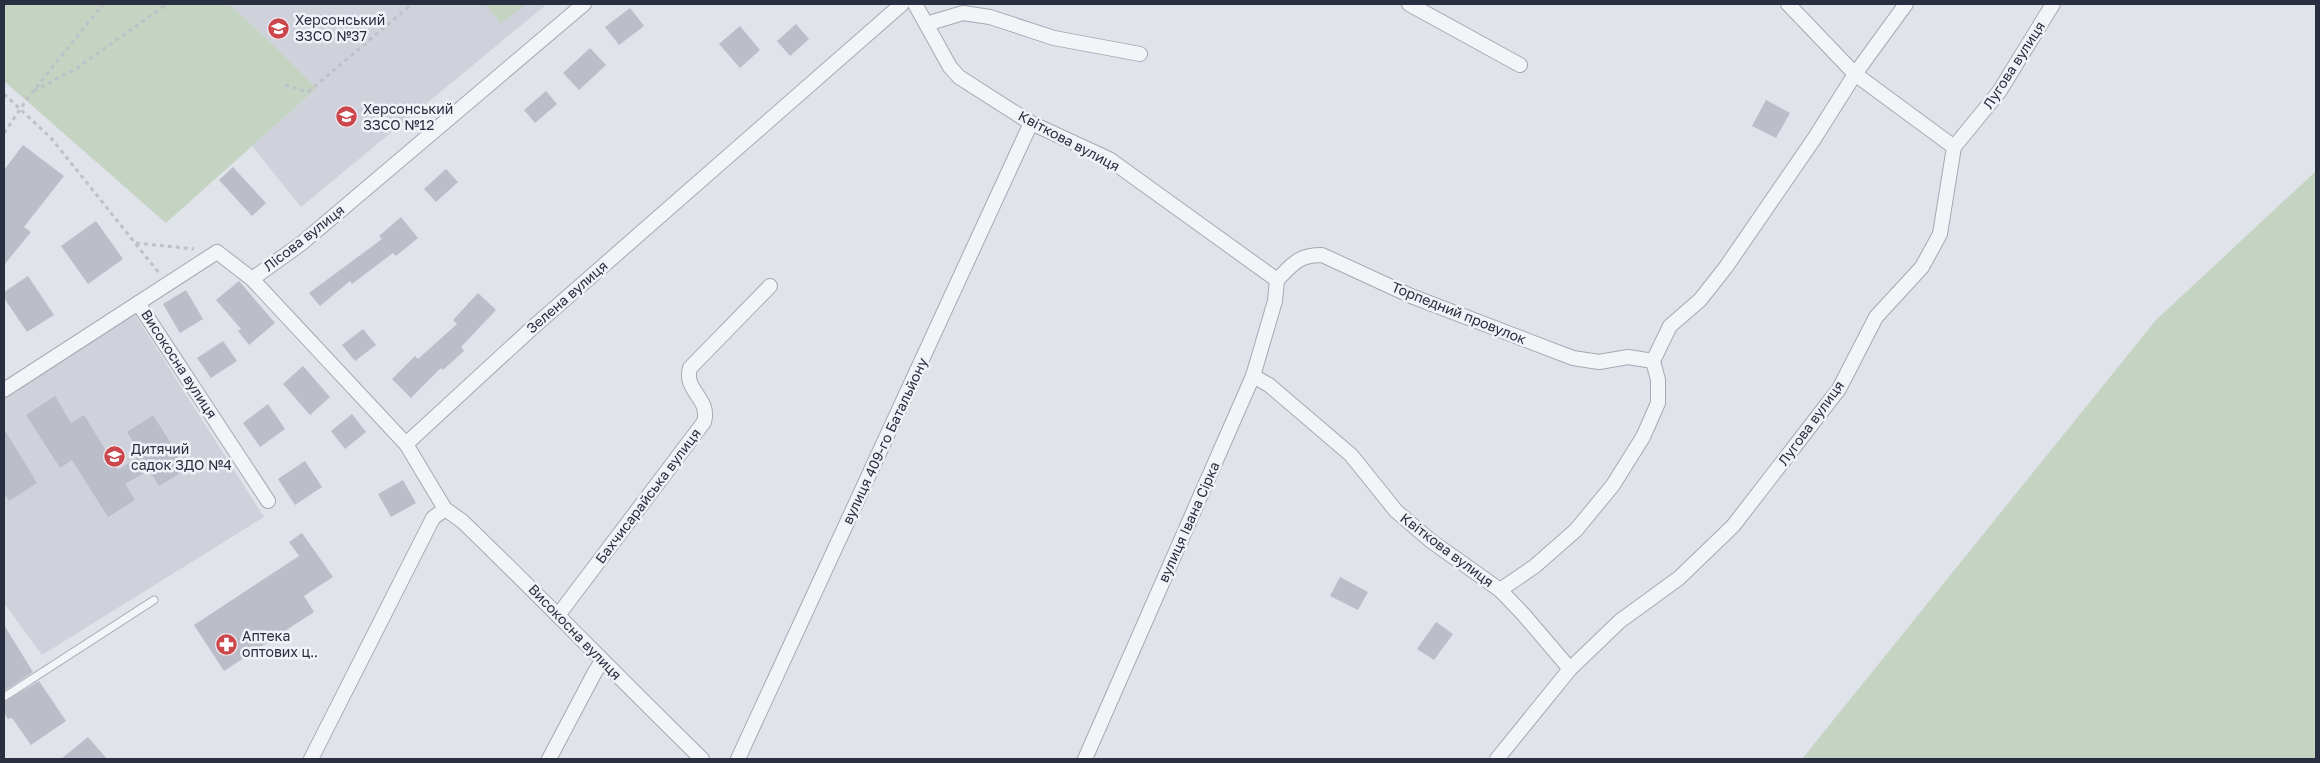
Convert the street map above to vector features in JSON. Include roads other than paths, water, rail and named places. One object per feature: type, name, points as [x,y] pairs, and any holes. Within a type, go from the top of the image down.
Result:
[{"type":"street","name":"Лісова вулиця","points":[[138,303],[217,252],[252,279],[302,243],[584,4]]},
{"type":"street","name":"Зелена вулиця","points":[[406,444],[531,328],[902,4]]},
{"type":"street","name":"Квіткова вулиця","points":[[916,4],[950,67],[959,77],[1031,123],[1109,159],[1277,280]]},
{"type":"street","points":[[1409,4],[1520,65]]},
{"type":"street","points":[[1788,4],[1854,74],[1954,147]]},
{"type":"street","points":[[1500,590],[1535,566],[1576,530],[1612,485],[1643,437],[1658,403],[1658,380],[1653,361],[1670,326],[1700,300],[1726,267],[1814,139],[1854,74],[1906,4]]},
{"type":"street","name":"Лугова вулиця","points":[[1497,759],[1570,670],[1620,621],[1679,578],[1733,526],[1839,389],[1876,317],[1922,266],[1940,234],[1954,147],[1999,92],[2053,4]]},
{"type":"street","points":[[926,24],[963,13],[981,16],[1054,38],[1140,54]]},
{"type":"street","name":"вулиця 409-го Батальйону","points":[[738,759],[1031,123]]},
{"type":"street","name":"Торпедний провулок","points":[[1277,280],[1292,264],[1306,255],[1322,255],[1411,296],[1573,358],[1599,362],[1628,357],[1653,361]]},
{"type":"street","points":[[252,279],[406,444]]},
{"type":"street","name":"вулиця Івана Сірка","points":[[1085,759],[1253,376],[1275,301],[1277,280]]},
{"type":"street","name":"Бахчисарайська вулиця","points":[[559,614],[704,422],[705,406],[689,382],[690,368],[770,286]]},
{"type":"street","points":[[4,390],[138,303]]},
{"type":"street","name":"Високосна вулиця","points":[[138,303],[268,501]]},
{"type":"street","name":"Квіткова вулиця","points":[[1253,376],[1269,385],[1351,456],[1396,511],[1431,541],[1500,590],[1570,670]]},
{"type":"street","name":"Високосна вулиця","points":[[406,444],[445,509],[462,521],[559,614],[602,661],[702,759]]},
{"type":"street","points":[[310,759],[433,518],[445,509]]},
{"type":"street","points":[[549,759],[594,672],[602,661]]},
{"type":"lane","points":[[4,697],[154,600]]},
{"type":"place","name":"Херсонський ЗЗСО №37","points":[[279,28]]},
{"type":"place","name":"Херсонський ЗЗСО №12","points":[[347,117]]},
{"type":"place","name":"Дитячий садок ЗДО №4","points":[[115,457]]},
{"type":"place","name":"Аптека оптових ц‥","points":[[226,644]]}]
